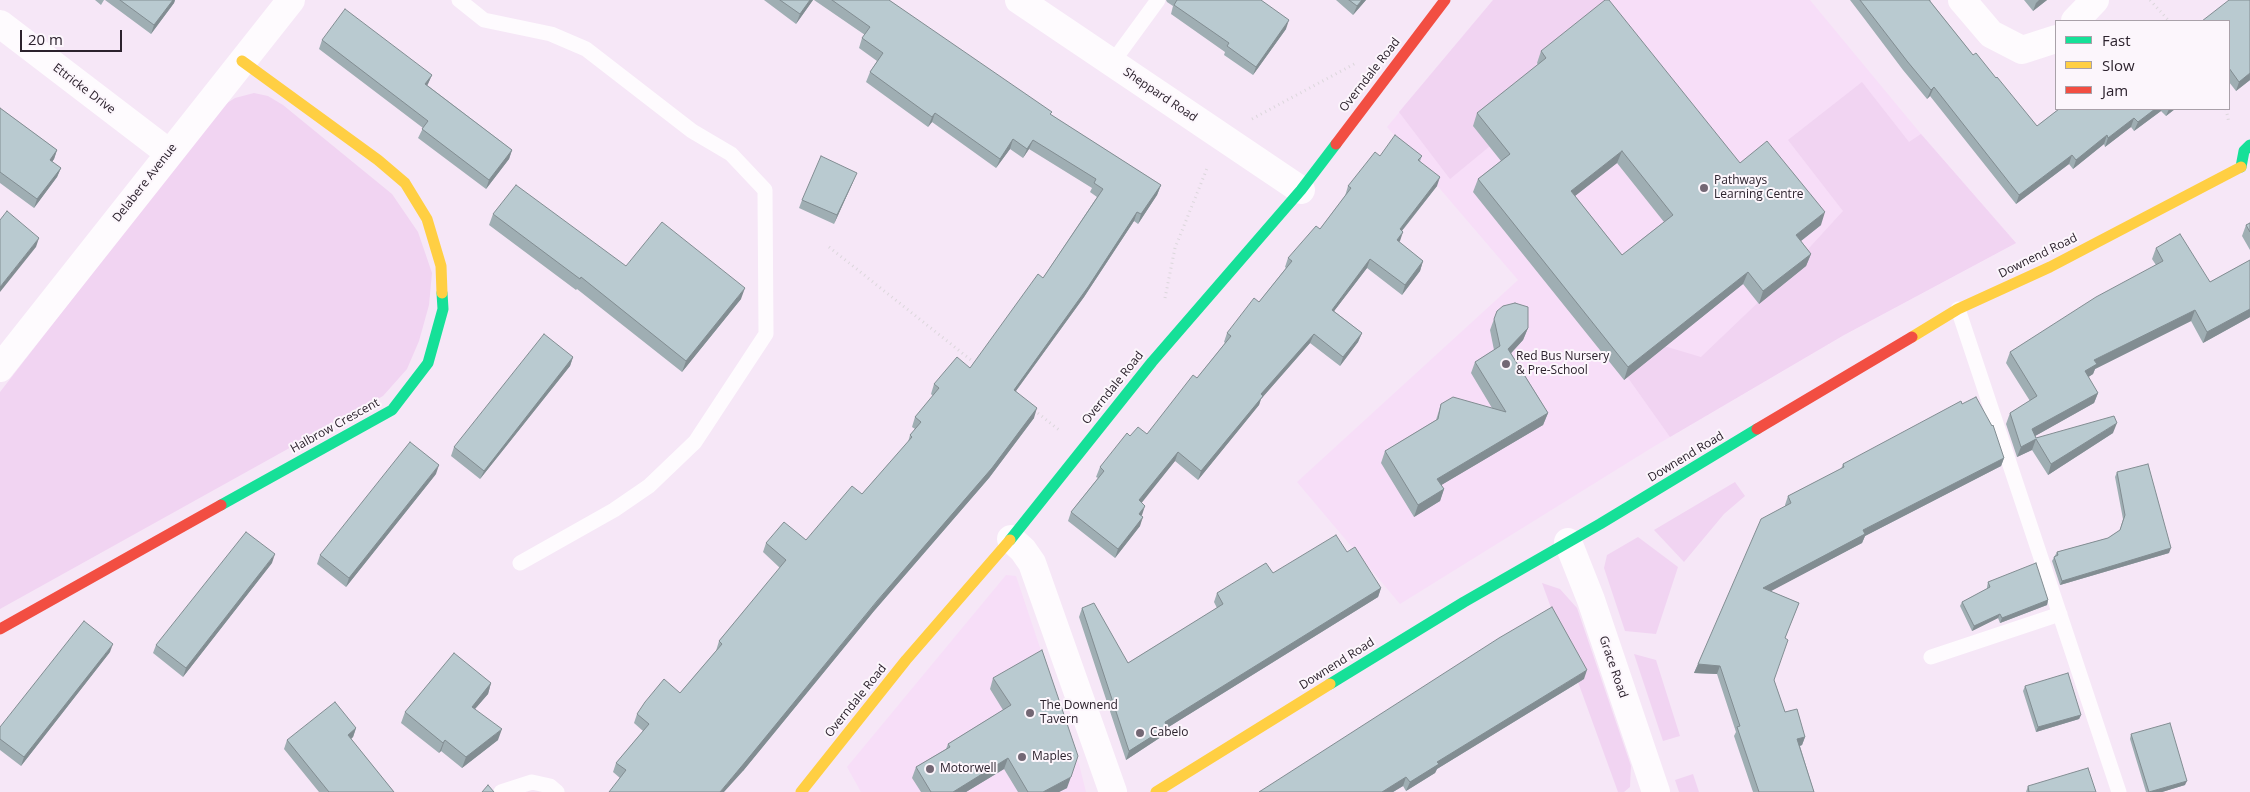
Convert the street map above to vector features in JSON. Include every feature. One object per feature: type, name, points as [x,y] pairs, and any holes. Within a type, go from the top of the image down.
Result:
[{"type":"main road","name":"Overndale Road","points":[[801,792],[906,660],[1011,539],[1152,362],[1301,190],[1446,0]]},
{"type":"main road","name":"Halbrow Crescent","points":[[0,629],[392,410],[428,363],[443,309],[441,266],[427,219],[404,183],[378,160],[242,60]]},
{"type":"main road","name":"Downend Road","points":[[1156,792],[1464,602],[1958,309],[2050,267],[2246,169],[2245,149],[2250,145]]},
{"type":"street","name":"Delabere Avenue","points":[[0,368],[291,0]]},
{"type":"street","name":"Sheppard Road","points":[[1019,0],[1301,190]]},
{"type":"street","points":[[1962,0],[1991,34],[2022,50],[2055,39]]},
{"type":"street","points":[[2076,20],[2095,0]]},
{"type":"street","name":"Ettricke Drive","points":[[0,24],[169,153]]},
{"type":"street","points":[[1011,539],[1024,550],[1032,563],[1113,792]]},
{"type":"street","name":"Grace Road","points":[[1568,542],[1591,600],[1656,792]]},
{"type":"lane","points":[[458,0],[484,20],[551,34],[586,49],[692,131],[731,154],[766,190],[766,334],[695,442],[649,486],[614,510],[520,563]]},
{"type":"lane","points":[[1112,63],[1158,0]]},
{"type":"lane","points":[[1958,309],[2119,792]]},
{"type":"lane","points":[[1931,657],[2060,614]]},
{"type":"lane","points":[[501,792],[532,782],[550,786],[557,792]]},
{"type":"path","points":[[2150,0],[2167,20]]},
{"type":"path","points":[[2226,110],[2227,120]]},
{"type":"path","points":[[828,247],[982,369]]},
{"type":"path","points":[[1029,406],[1083,449]]},
{"type":"shaded area","name":"Pathways Learning Centre","points":[[1493,0],[1810,0],[1921,134],[2016,243],[1844,335],[1653,447],[1400,604],[1297,482],[1518,280],[1387,127]]},
{"type":"shaded area","points":[[1493,0],[1607,0],[1570,105],[1490,146],[1450,179],[1399,112]]},
{"type":"shaded area","points":[[1862,82],[1909,142],[1921,134],[2016,243],[1844,335],[1670,437],[1626,375],[1664,346],[1701,357],[1768,293],[1843,211],[1788,140]]},
{"type":"shaded area","points":[[254,93],[268,96],[283,105],[392,194],[418,232],[432,273],[429,305],[419,341],[407,369],[383,396],[0,609],[0,392],[221,107],[235,98]]},
{"type":"shaded area","points":[[1735,482],[1745,496],[1724,514],[1684,562],[1654,530]]},
{"type":"shaded area","points":[[1638,537],[1678,567],[1656,634],[1625,631],[1604,568],[1607,555]]},
{"type":"shaded area","points":[[1006,575],[1016,576],[1079,764],[1086,792],[861,792],[847,767]]},
{"type":"shaded area","points":[[1542,583],[1560,589],[1577,608],[1631,766],[1630,787],[1624,792],[1618,792]]},
{"type":"shaded area","points":[[1634,654],[1656,660],[1680,736],[1663,741]]},
{"type":"shaded area","points":[[1693,774],[1699,792],[1679,792],[1675,780]]},
{"type":"building","points":[[120,0],[173,0],[154,25]]},
{"type":"building","points":[[780,0],[810,0],[800,14]]},
{"type":"building","points":[[832,0],[889,0],[1052,112],[1050,114],[1161,185],[1141,214],[1137,212],[1088,287],[1014,390],[1037,408],[992,468],[877,601],[720,792],[609,792],[626,770],[616,763],[649,724],[637,714],[645,702],[664,679],[680,693],[722,644],[719,641],[786,560],[766,543],[784,522],[806,540],[852,486],[862,494],[912,437],[910,435],[921,422],[915,417],[939,388],[934,384],[957,357],[970,368],[1038,274],[1043,278],[1103,189],[1094,183],[1096,179],[1033,140],[1027,149],[1013,139],[1000,159],[935,113],[932,117],[870,72],[883,53],[862,38],[870,27]]},
{"type":"building","points":[[1177,0],[1261,0],[1289,20],[1256,67],[1227,46],[1229,43],[1174,5]]},
{"type":"building","points":[[1349,0],[1362,0],[1357,6]]},
{"type":"building","points":[[1605,0],[1609,0],[1740,163],[1767,141],[1825,212],[1796,235],[1811,254],[1763,291],[1748,272],[1628,367],[1478,179],[1510,154],[1477,113],[1546,58],[1541,51]],"holes":[[[1622,151],[1673,215],[1622,255],[1571,191]]]},
{"type":"building","points":[[1860,0],[1929,0],[1973,55],[1976,53],[2037,126],[2058,110],[2154,110],[2138,122],[2134,118],[2108,138],[2107,135],[2076,160],[2072,155],[2019,195],[1934,87],[1931,90]]},
{"type":"building","points":[[2229,0],[2250,0],[2250,73],[2239,82],[2230,69],[2230,20],[2203,20]]},
{"type":"building","points":[[345,9],[432,75],[425,84],[512,150],[489,180],[422,129],[428,121],[322,40]]},
{"type":"building","points":[[0,108],[57,150],[50,160],[61,168],[37,199],[0,172]]},
{"type":"building","points":[[1395,135],[1422,156],[1418,160],[1440,177],[1400,229],[1403,232],[1397,240],[1423,261],[1405,285],[1370,259],[1332,310],[1362,333],[1343,357],[1314,334],[1261,394],[1263,396],[1201,471],[1178,452],[1139,500],[1145,506],[1139,514],[1143,517],[1118,549],[1071,512],[1104,471],[1100,467],[1127,433],[1130,436],[1138,427],[1147,434],[1193,375],[1197,378],[1231,336],[1227,333],[1254,298],[1259,302],[1292,261],[1288,258],[1316,226],[1320,229],[1351,188],[1348,186],[1375,152],[1380,156]]},
{"type":"building","points":[[821,156],[857,173],[837,215],[802,200]]},
{"type":"building","points":[[516,185],[626,266],[662,222],[745,288],[686,361],[581,277],[580,279],[493,214]]},
{"type":"building","points":[[7,211],[39,238],[0,287],[0,220]]},
{"type":"building","points":[[2250,223],[2250,232],[2246,225]]},
{"type":"building","points":[[2180,234],[2210,282],[2250,260],[2250,309],[2207,332],[2195,310],[2094,360],[2097,364],[2085,371],[2098,393],[2032,429],[2036,438],[2114,416],[2117,423],[2051,464],[2036,439],[2021,447],[2010,413],[2037,396],[2010,352],[2096,297],[2163,261],[2156,248]]},
{"type":"building","points":[[1515,303],[1528,307],[1528,328],[1508,349],[1548,413],[1437,479],[1444,489],[1418,505],[1385,451],[1438,419],[1441,404],[1453,397],[1506,412],[1475,362],[1500,346],[1494,319],[1497,311],[1503,306]]},
{"type":"building","points":[[544,334],[573,357],[484,471],[454,447]]},
{"type":"building","points":[[1976,397],[1993,425],[2004,458],[1863,530],[1865,534],[1763,588],[1799,603],[1785,638],[1788,640],[1774,680],[1785,712],[1797,709],[1805,737],[1797,739],[1814,792],[1759,792],[1737,727],[1740,726],[1720,666],[1698,664],[1761,519],[1791,503],[1788,496],[1844,467],[1843,464],[1961,401],[1962,404]]},
{"type":"building","points":[[410,442],[439,465],[349,578],[320,555]]},
{"type":"building","points":[[2148,464],[2171,548],[2062,581],[2054,557],[2058,555],[2057,552],[2108,538],[2120,530],[2125,515],[2117,472]]},
{"type":"building","points":[[246,532],[275,554],[186,668],[156,645]]},
{"type":"building","points":[[1336,535],[1347,552],[1355,547],[1381,588],[1165,722],[1167,727],[1129,751],[1082,608],[1094,603],[1128,663],[1223,604],[1217,593],[1266,563],[1273,573]]},
{"type":"building","points":[[2036,563],[2048,600],[2002,618],[2000,614],[1974,626],[1962,602],[1990,587],[1988,582]]},
{"type":"building","points":[[1552,607],[1587,670],[1437,762],[1439,764],[1410,782],[1406,777],[1382,792],[1259,792],[1499,638]]},
{"type":"building","points":[[84,621],[113,644],[24,757],[0,739],[0,727]]},
{"type":"building","points":[[1042,650],[1078,756],[1071,777],[1043,792],[1028,792],[1008,758],[953,792],[931,792],[916,767],[950,747],[948,744],[1011,705],[993,678]]},
{"type":"building","points":[[454,653],[491,683],[472,707],[502,729],[466,757],[445,740],[443,743],[405,712]]},
{"type":"building","points":[[2068,673],[2081,715],[2038,727],[2025,686]]},
{"type":"building","points":[[335,702],[356,728],[348,735],[394,792],[329,792],[287,740]]},
{"type":"building","points":[[2170,723],[2187,781],[2149,792],[2131,734]]},
{"type":"building","points":[[2088,768],[2096,792],[2029,792],[2028,786]]},
{"type":"building","points":[[488,785],[494,792],[482,792]]},
{"type":"traffic: fast","points":[[1010,540],[1152,362],[1301,190],[1336,144]]},
{"type":"traffic: fast","points":[[2241,167],[2244,151],[2250,145]]},
{"type":"traffic: fast","points":[[221,505],[392,410],[428,363],[443,309],[442,293]]},
{"type":"traffic: fast","points":[[1330,684],[1464,602],[1600,524],[1757,429]]},
{"type":"traffic: slow","points":[[242,61],[378,160],[405,183],[427,219],[441,266],[442,293]]},
{"type":"traffic: slow","points":[[1912,337],[1958,309],[2050,267],[2241,167]]},
{"type":"traffic: slow","points":[[801,792],[906,660],[1010,540]]},
{"type":"traffic: slow","points":[[1156,792],[1330,684]]},
{"type":"traffic: jam","points":[[1336,144],[1445,0]]},
{"type":"traffic: jam","points":[[1757,429],[1912,337]]},
{"type":"traffic: jam","points":[[0,629],[221,505]]},
{"type":"place","name":"Pathways Learning Centre","points":[[1704,188]]},
{"type":"place","name":"Red Bus Nursery & Pre-School","points":[[1506,364]]},
{"type":"place","name":"The Downend Tavern","points":[[1030,713]]},
{"type":"place","name":"Cabelo","points":[[1140,733]]},
{"type":"place","name":"Maples","points":[[1022,757]]},
{"type":"place","name":"Motorwell","points":[[930,769]]}]
